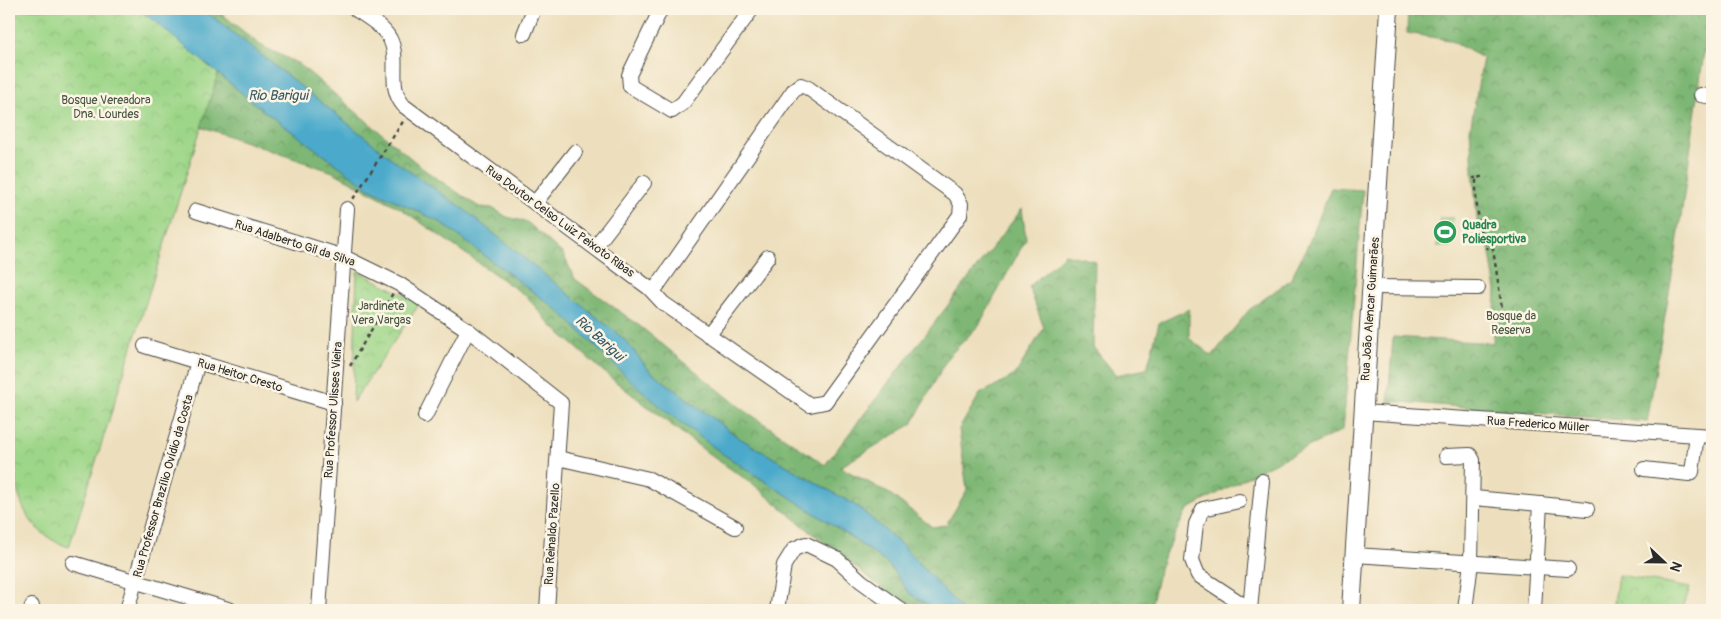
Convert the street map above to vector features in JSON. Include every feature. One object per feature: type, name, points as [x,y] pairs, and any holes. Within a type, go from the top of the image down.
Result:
[{"type":"main road","name":"Rua João Alencar Guimarães","points":[[1351,610],[1388,9]]},
{"type":"street","name":"Rua Doutor Celso Luiz Peixoto Ribas","points":[[355,9],[382,28],[390,39],[393,50],[396,92],[399,100],[410,110],[595,247],[653,292],[664,303],[810,404],[825,402],[960,215],[961,204],[955,194],[808,88],[801,85],[792,91],[653,292]]},
{"type":"street","points":[[524,34],[534,9]]},
{"type":"street","points":[[660,9],[629,75],[628,82],[630,86],[672,111],[683,103],[752,9]]},
{"type":"street","points":[[535,203],[575,152]]},
{"type":"street","points":[[595,247],[644,183]]},
{"type":"street","name":"Rua Professor Ulisses Vieira","points":[[319,610],[347,209]]},
{"type":"street","name":"Rua Adalberto Gil da Silva","points":[[196,210],[344,257],[399,284],[468,330],[562,403]]},
{"type":"street","points":[[708,335],[768,257]]},
{"type":"street","points":[[1371,286],[1478,288]]},
{"type":"street","points":[[425,416],[468,330]]},
{"type":"street","name":"Rua Heitor Cresto","points":[[145,346],[334,403]]},
{"type":"street","name":"Rua Professor Brazílio Ovídio da Costa","points":[[127,610],[198,362]]},
{"type":"street","name":"Rua Reinaldo Pazello","points":[[547,610],[562,403]]},
{"type":"street","name":"Rua Frederico Müller","points":[[1363,412],[1712,436]]},
{"type":"street","points":[[1644,469],[1689,474],[1692,472],[1697,435]]},
{"type":"street","points":[[1446,456],[1470,456],[1473,460],[1474,498],[1466,610]]},
{"type":"street","points":[[558,458],[649,479],[735,527]]},
{"type":"street","points":[[1239,501],[1202,509],[1196,524],[1192,560],[1198,575],[1250,610],[1262,481]]},
{"type":"street","points":[[1474,498],[1587,509]]},
{"type":"street","points":[[1534,610],[1540,504]]},
{"type":"street","points":[[777,610],[784,565],[794,549],[806,544],[837,559],[861,581],[901,610]]},
{"type":"street","points":[[1355,555],[1568,569]]},
{"type":"street","points":[[73,563],[231,610]]},
{"type":"path","points":[[356,195],[410,110]]},
{"type":"path","points":[[1476,178],[1476,200],[1482,241],[1489,245],[1492,243],[1503,314]]},
{"type":"path","points":[[1487,249],[1489,245]]},
{"type":"path","points":[[350,366],[399,284]]},
{"type":"green space","points":[[9,9],[139,9],[265,112],[369,188],[440,222],[560,312],[633,383],[668,413],[723,454],[845,533],[888,564],[910,594],[936,610],[910,610],[753,484],[713,457],[612,379],[551,325],[526,296],[400,208],[333,172],[188,122]]},
{"type":"green space","name":"Bosque Vereadora Dna. Lourdes","points":[[9,9],[156,9],[222,61],[69,547],[51,539],[38,529],[28,516],[21,502],[13,469],[9,433]]},
{"type":"green space","points":[[203,9],[221,9],[222,14],[260,45],[299,64],[426,171],[479,207],[492,208],[507,217],[527,222],[563,254],[575,279],[641,327],[741,408],[825,465],[1022,209],[1026,239],[979,325],[948,357],[912,424],[840,467],[890,494],[932,527],[946,525],[967,490],[959,429],[980,394],[1015,375],[1044,328],[1029,287],[1065,254],[1095,261],[1093,347],[1116,375],[1147,369],[1159,323],[1189,309],[1189,338],[1212,356],[1249,310],[1290,280],[1308,245],[1331,188],[1363,190],[1343,430],[1262,469],[1187,510],[1162,560],[1150,610],[962,610],[903,546],[858,507],[739,438],[649,370],[624,339],[461,207],[400,165]]},
{"type":"green space","name":"Bosque da Reserva","points":[[1408,9],[1710,9],[1676,252],[1647,422],[1388,401],[1393,337],[1493,343],[1496,291],[1489,248],[1478,232],[1470,130],[1483,58],[1449,40],[1407,33]]},
{"type":"green space","name":"Quadra Poliesportiva","points":[[1440,218],[1453,218],[1450,247],[1437,246]]},
{"type":"green space","name":"Jardinete Vera Vargas","points":[[357,271],[420,303],[353,402]]},
{"type":"green space","points":[[1618,575],[1690,588],[1682,610],[1613,610]]},
{"type":"water","name":"Rio Barigui","points":[[139,9],[203,9],[400,165],[461,207],[624,339],[649,370],[739,438],[858,507],[903,546],[962,610],[936,610],[910,594],[888,564],[845,533],[723,454],[668,413],[633,383],[560,312],[440,222],[369,188],[265,112]]},
{"type":"place","name":"Quadra Poliesportiva","points":[[1445,232]]}]
